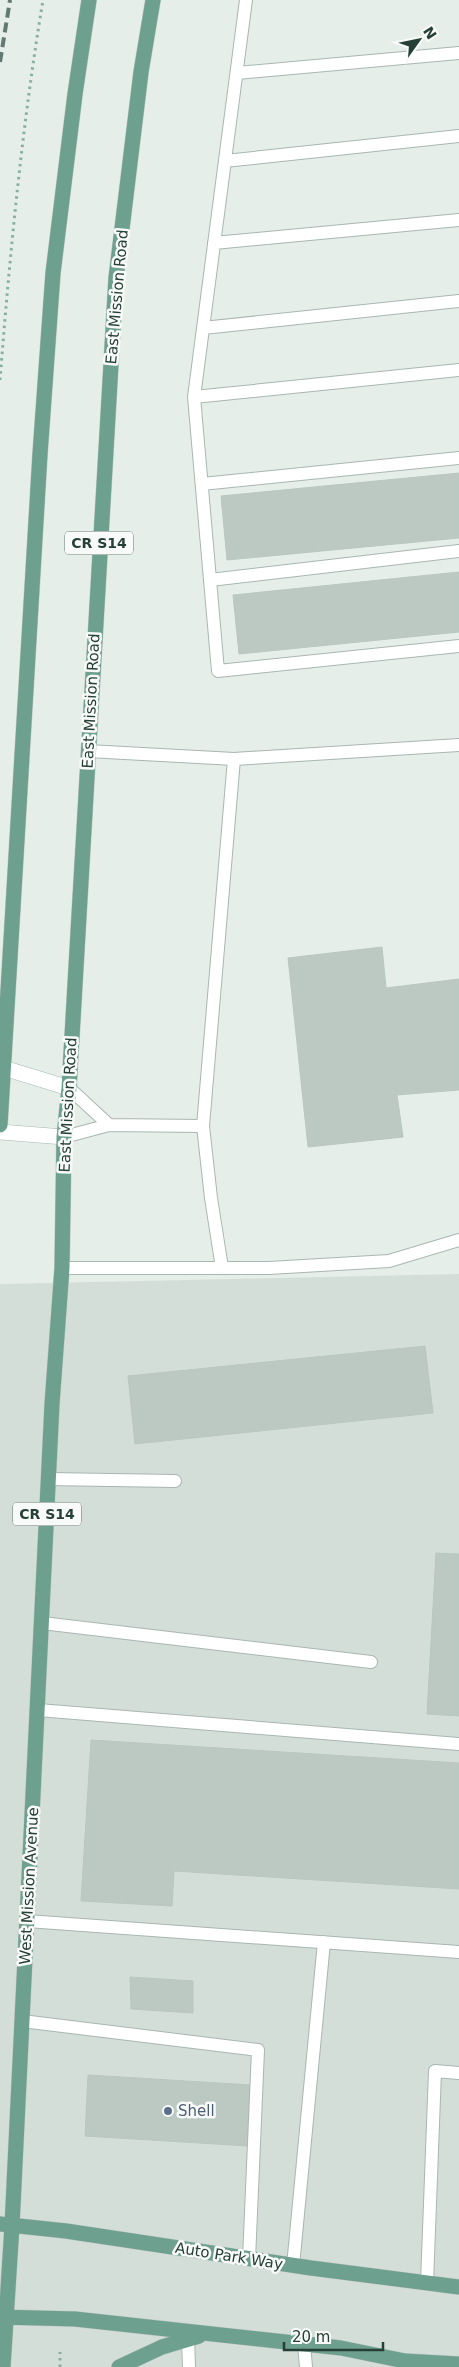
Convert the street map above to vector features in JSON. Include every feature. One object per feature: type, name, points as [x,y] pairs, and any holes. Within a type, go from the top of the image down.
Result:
[{"type":"main road","points":[[0,1125],[1,1067],[9,996],[40,454],[53,273],[75,94],[89,0]]},
{"type":"main road","name":"East Mission Road","points":[[52,1404],[62,1268],[64,1136],[69,1088],[116,278],[141,72],[153,0]]},
{"type":"main road","name":"West Mission Avenue","points":[[3,2367],[6,2225],[22,2020],[52,1404]]},
{"type":"main road","name":"Auto Park Way","points":[[6,2225],[71,2232],[293,2266],[459,2287]]},
{"type":"main road","points":[[3,2317],[75,2319],[341,2348],[405,2360],[459,2364]]},
{"type":"main road","points":[[119,2367],[162,2347],[206,2333]]},
{"type":"street","points":[[1,1067],[69,1088]]},
{"type":"street","points":[[0,1132],[64,1136]]},
{"type":"lane","points":[[246,0],[194,398],[218,671],[459,646]]},
{"type":"lane","points":[[237,73],[459,53]]},
{"type":"lane","points":[[225,160],[459,136]]},
{"type":"lane","points":[[214,243],[459,220]]},
{"type":"lane","points":[[203,328],[459,301]]},
{"type":"lane","points":[[194,398],[459,370]]},
{"type":"lane","points":[[202,484],[459,458]]},
{"type":"lane","points":[[210,580],[459,552]]},
{"type":"lane","points":[[88,751],[234,759],[459,745]]},
{"type":"lane","points":[[222,1268],[211,1198],[203,1126],[234,759]]},
{"type":"lane","points":[[69,1088],[109,1126]]},
{"type":"lane","points":[[64,1136],[109,1126],[203,1126]]},
{"type":"lane","points":[[62,1268],[269,1268],[389,1261],[459,1240]]},
{"type":"lane","points":[[48,1479],[175,1481]]},
{"type":"lane","points":[[42,1623],[371,1662]]},
{"type":"lane","points":[[38,1710],[459,1744]]},
{"type":"lane","points":[[27,1921],[459,1952]]},
{"type":"lane","points":[[293,2266],[324,1942]]},
{"type":"lane","points":[[22,2020],[258,2050],[249,2259]]},
{"type":"lane","points":[[427,2283],[434,2071],[459,2074]]},
{"type":"lane","points":[[188,2339],[189,2367]]},
{"type":"lane","points":[[304,2344],[306,2367]]},
{"type":"path","points":[[0,380],[8,278],[22,151],[43,0]]},
{"type":"path","points":[[60,2352],[60,2367]]},
{"type":"shaded area","points":[[459,1274],[459,2367],[0,2367],[0,1284]]},
{"type":"building","points":[[459,473],[459,538],[227,560],[221,496]]},
{"type":"building","points":[[459,572],[459,632],[239,654],[233,595]]},
{"type":"building","points":[[382,947],[386,988],[459,979],[459,1090],[397,1095],[403,1137],[308,1147],[288,958]]},
{"type":"building","points":[[425,1346],[433,1413],[135,1444],[128,1376]]},
{"type":"building","points":[[436,1553],[459,1554],[459,1716],[427,1714]]},
{"type":"building","points":[[91,1740],[459,1763],[459,1889],[174,1871],[172,1906],[81,1901]]},
{"type":"building","points":[[130,1977],[193,1981],[193,2013],[131,2009]]},
{"type":"building","name":"Shell","points":[[88,2075],[251,2085],[248,2146],[85,2136]]},
{"type":"railway","points":[[0,62],[10,0]]},
{"type":"place","name":"Shell","points":[[168,2111]]}]
